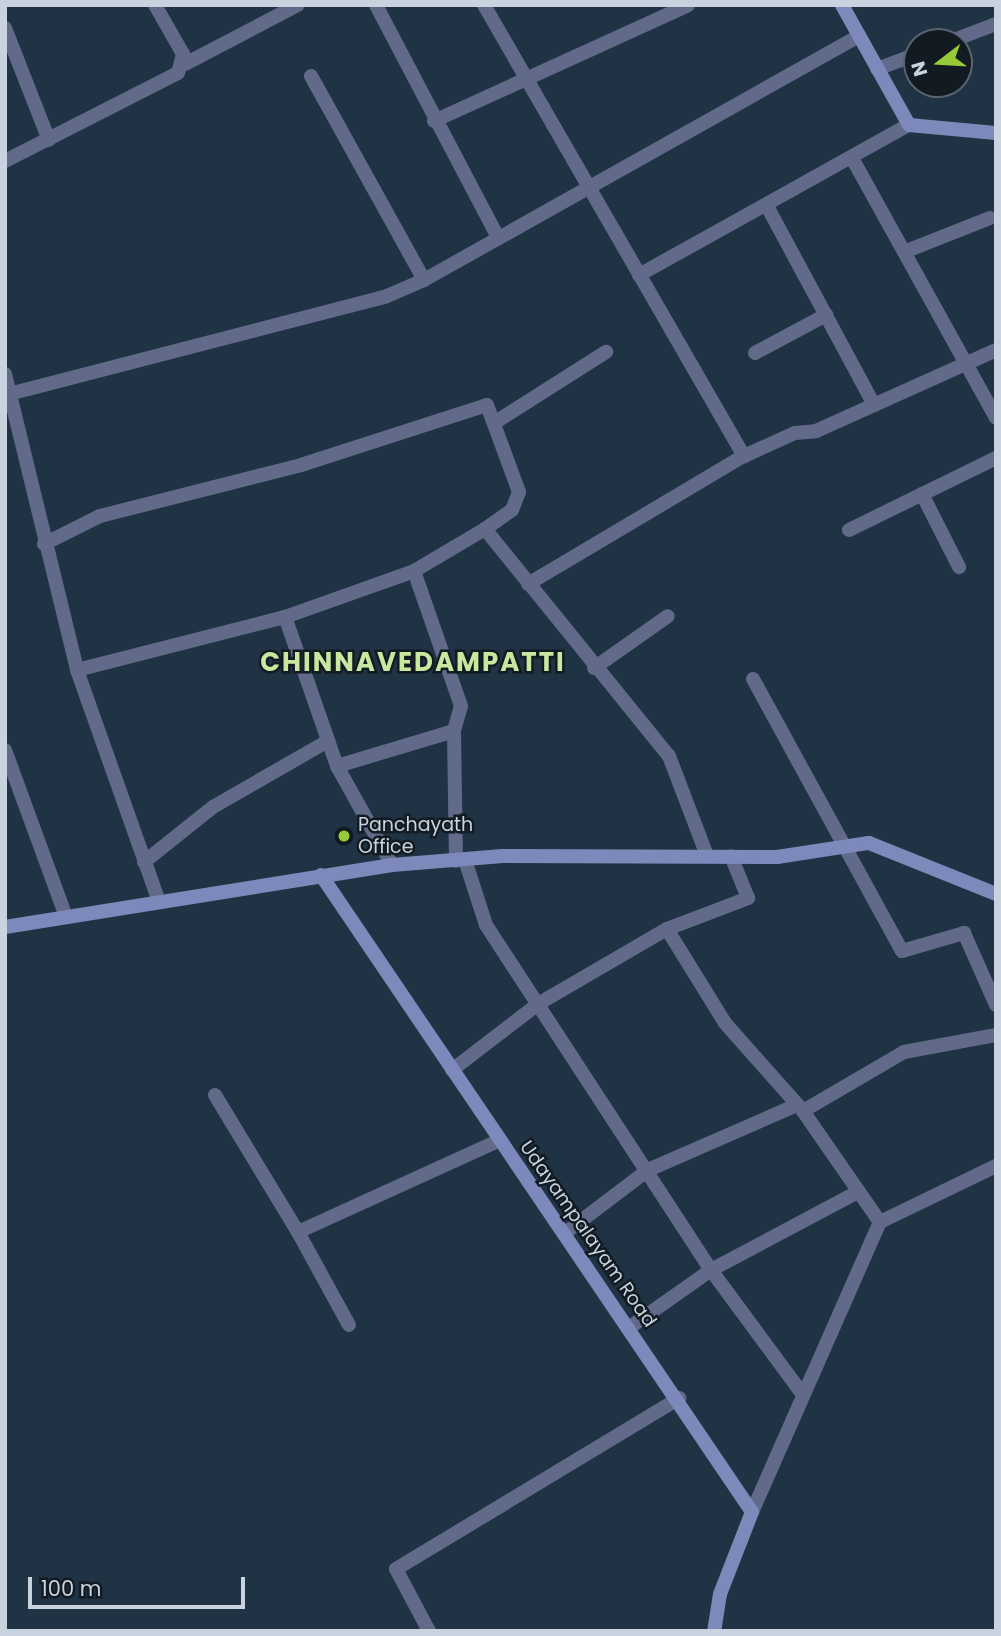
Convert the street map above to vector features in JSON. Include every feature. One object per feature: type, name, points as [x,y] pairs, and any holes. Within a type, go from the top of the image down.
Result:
[{"type":"street","points":[[155,5],[185,64]]},
{"type":"street","points":[[5,161],[49,140],[298,5]]},
{"type":"street","points":[[376,5],[434,121],[498,237]]},
{"type":"street","points":[[484,5],[744,456]]},
{"type":"street","points":[[434,121],[528,81],[688,5]]},
{"type":"street","points":[[842,5],[909,125]]},
{"type":"street","points":[[973,33],[996,24]]},
{"type":"street","points":[[5,28],[49,140]]},
{"type":"street","points":[[9,394],[387,296],[424,280],[588,185],[859,36]]},
{"type":"street","points":[[877,69],[903,59]]},
{"type":"street","points":[[311,76],[424,280]]},
{"type":"street","points":[[639,275],[909,125],[996,133]]},
{"type":"street","points":[[852,158],[908,250],[996,418]]},
{"type":"street","points":[[767,206],[874,405]]},
{"type":"street","points":[[908,250],[994,220]]},
{"type":"street","points":[[755,353],[826,315]]},
{"type":"street","points":[[528,584],[744,456],[874,405],[996,350]]},
{"type":"street","points":[[494,423],[606,352]]},
{"type":"street","points":[[5,374],[44,544],[77,670],[159,902]]},
{"type":"street","points":[[44,544],[100,516],[301,465],[487,405],[519,492],[512,509],[485,529],[414,571],[285,617],[77,670]]},
{"type":"street","points":[[849,530],[996,458]]},
{"type":"street","points":[[922,495],[959,567]]},
{"type":"street","points":[[485,529],[594,668],[669,756],[706,853]]},
{"type":"street","points":[[414,571],[461,705],[454,731],[461,860],[486,925],[711,1270],[803,1395]]},
{"type":"street","points":[[594,668],[668,616]]},
{"type":"street","points":[[285,617],[337,766],[392,864]]},
{"type":"street","points":[[753,679],[776,731],[847,846],[902,951],[964,933],[996,1005]]},
{"type":"street","points":[[337,766],[454,731]]},
{"type":"street","points":[[144,862],[213,807],[328,741]]},
{"type":"street","points":[[5,750],[66,917]]},
{"type":"street","points":[[5,927],[392,864],[706,853],[777,857],[847,846],[876,845],[996,894]]},
{"type":"street","points":[[452,1070],[538,1004],[667,929],[748,898],[731,856]]},
{"type":"street","name":"Udayampalayam Road","points":[[321,875],[498,1141],[679,1398],[752,1512]]},
{"type":"street","points":[[667,929],[724,1023],[800,1108],[856,1193],[880,1222]]},
{"type":"street","points":[[565,1233],[648,1170],[800,1108],[904,1052],[996,1035]]},
{"type":"street","points":[[215,1095],[298,1233],[349,1325]]},
{"type":"street","points":[[298,1233],[498,1141]]},
{"type":"street","points":[[714,1631],[720,1594],[752,1512],[880,1222],[996,1166]]},
{"type":"street","points":[[630,1327],[711,1270],[856,1193]]},
{"type":"street","points":[[429,1631],[396,1569],[679,1398]]},
{"type":"place","name":"Panchayath Office","points":[[344,836]]},
{"type":"district","name":"CHINNAVEDAMPATTI","points":[[413,663]]}]
